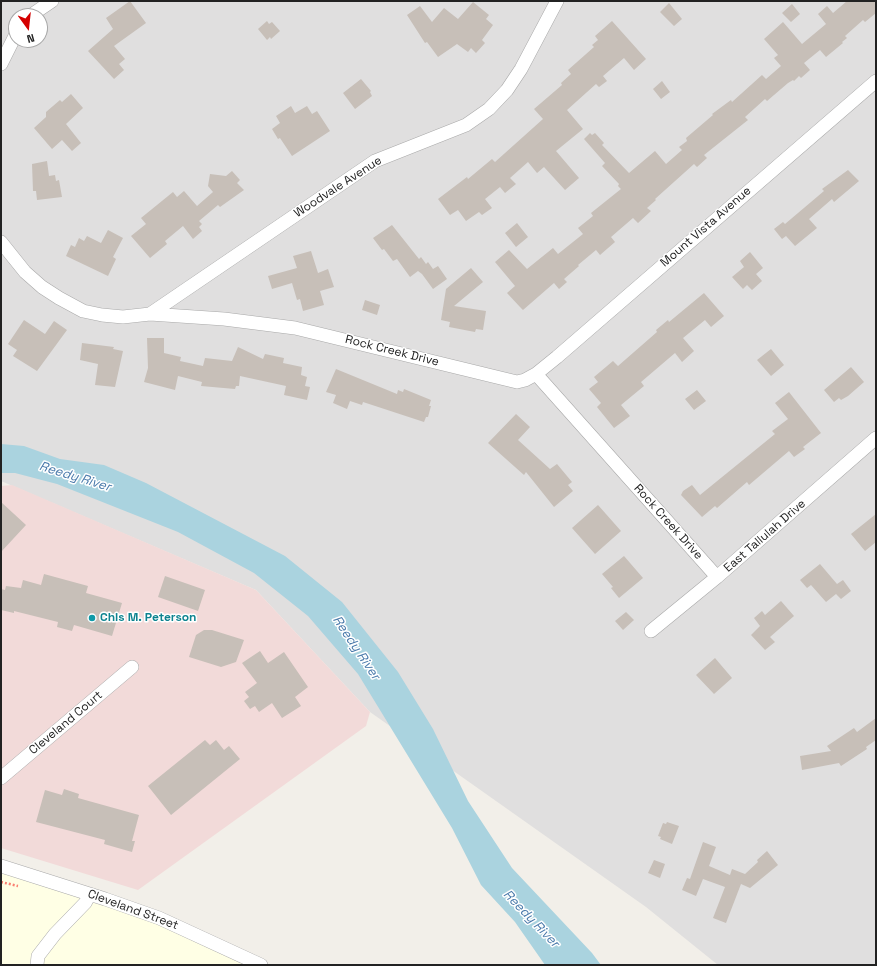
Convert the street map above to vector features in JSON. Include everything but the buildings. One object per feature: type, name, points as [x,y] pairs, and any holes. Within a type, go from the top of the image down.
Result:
[{"type":"street","points":[[42,8],[52,1]]},
{"type":"street","name":"Woodvale Avenue","points":[[150,314],[375,161],[466,125],[489,109],[507,90],[521,69],[557,1]]},
{"type":"street","points":[[1,64],[9,48]]},
{"type":"street","name":"Mount Vista Avenue","points":[[536,374],[876,81]]},
{"type":"street","name":"Rock Creek Drive","points":[[1,242],[25,272],[42,287],[83,311],[123,317],[150,314],[224,319],[295,328],[387,349],[518,382],[536,374],[717,577]]},
{"type":"street","name":"East Tallulah Drive","points":[[652,631],[717,577],[876,438]]},
{"type":"street","name":"Cleveland Court","points":[[1,778],[132,667]]},
{"type":"street","name":"Cleveland Street","points":[[1,866],[90,894],[159,918],[261,965]]},
{"type":"street","points":[[37,965],[38,956],[55,934],[85,902],[90,894]]},
{"type":"shaded area","points":[[1,1],[876,1],[876,965],[718,965],[646,907],[370,712],[256,590],[1,481]]},
{"type":"shaded area","points":[[12,485],[256,590],[370,712],[366,726],[138,890],[1,848],[1,486]]},
{"type":"shaded area","points":[[1,866],[35,876],[261,965],[1,965]]},
{"type":"water","name":"Reedy River","points":[[1,444],[24,446],[60,459],[104,465],[146,483],[285,556],[342,602],[398,672],[433,729],[468,801],[512,868],[592,953],[601,965],[545,965],[515,922],[481,885],[452,828],[358,674],[308,616],[254,573],[178,532],[57,484],[15,473],[1,473]]},
{"type":"place","name":"Chis M. Peterson","points":[[92,618]]}]
